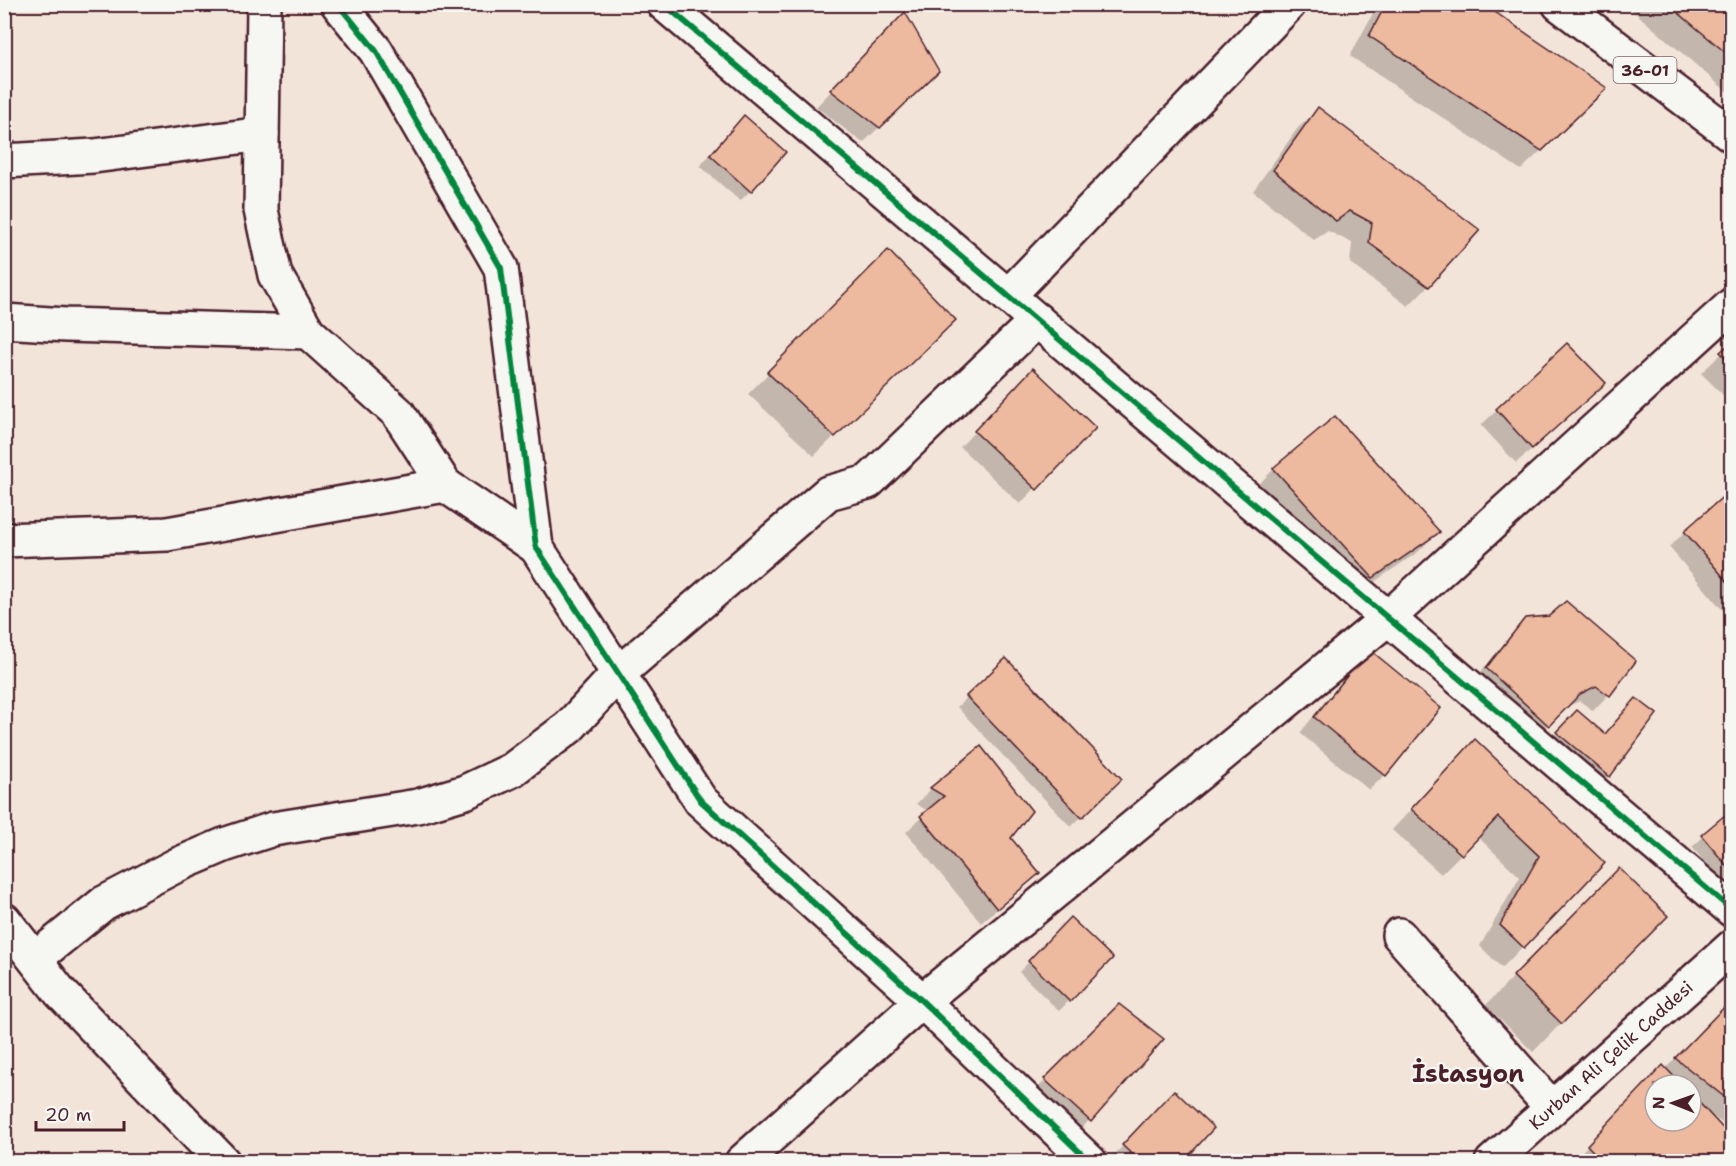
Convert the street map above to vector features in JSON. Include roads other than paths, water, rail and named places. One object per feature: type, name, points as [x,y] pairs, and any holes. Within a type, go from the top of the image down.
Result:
[{"type":"street","points":[[264,4],[261,210],[275,275],[308,332],[398,413],[445,485],[536,548],[701,801],[922,1001],[1090,1161]]},
{"type":"street","points":[[338,4],[376,51],[501,268],[536,548]]},
{"type":"street","points":[[664,4],[1731,910]]},
{"type":"street","points":[[1008,296],[1288,4]]},
{"type":"street","name":"36-01","points":[[1559,4],[1731,135]]},
{"type":"street","points":[[4,162],[94,156],[262,134]]},
{"type":"street","points":[[742,1161],[922,1001],[1388,618],[1731,304]]},
{"type":"street","points":[[35,959],[104,903],[177,865],[224,845],[273,829],[418,806],[465,792],[512,770],[569,727],[618,674],[828,493],[868,482],[1036,320]]},
{"type":"street","points":[[4,321],[308,332]]},
{"type":"street","points":[[4,540],[166,534],[445,485]]},
{"type":"street","points":[[4,920],[60,992],[223,1161]]},
{"type":"street","points":[[1399,935],[1552,1108]]},
{"type":"street","name":"Kurban Ali Çelik Caddesi","points":[[1492,1161],[1731,947]]},
{"type":"district","name":"İstasyon","points":[[1468,1074]]}]
